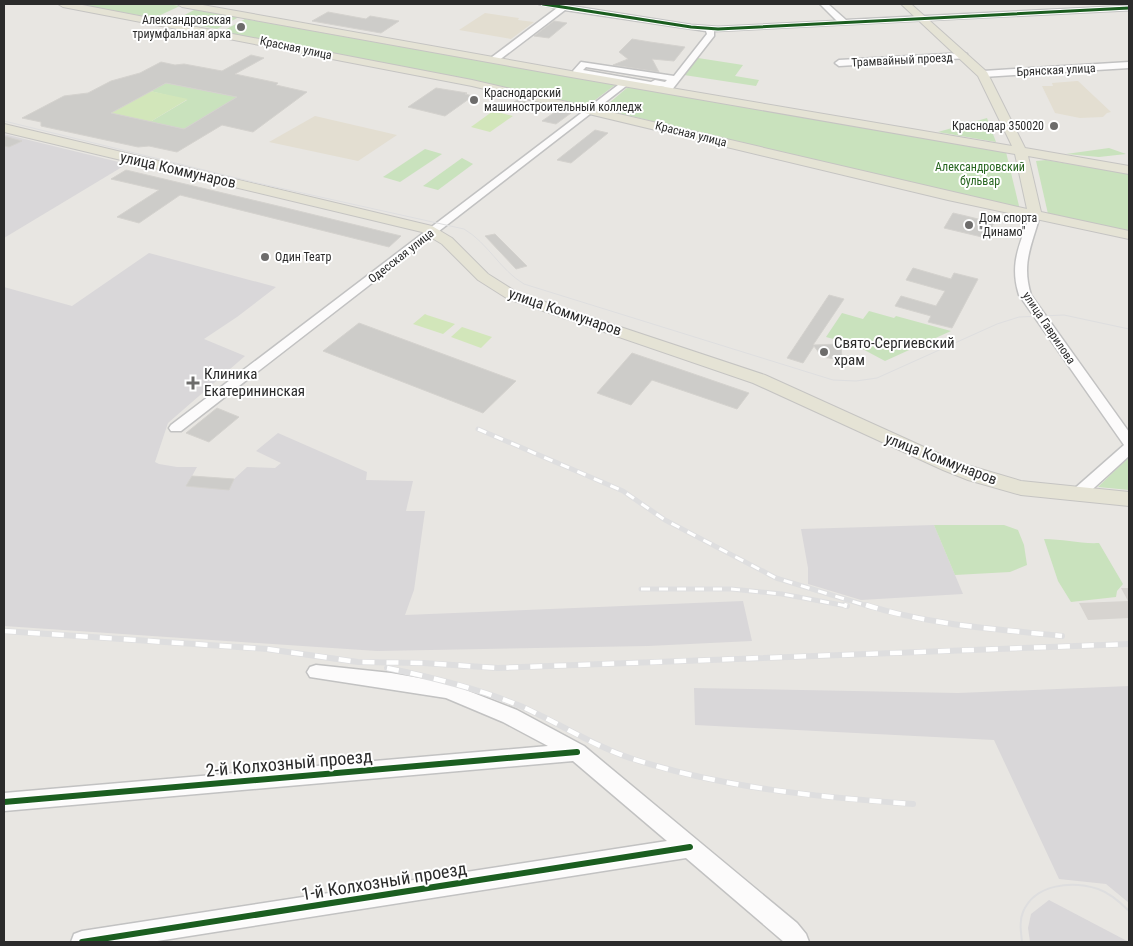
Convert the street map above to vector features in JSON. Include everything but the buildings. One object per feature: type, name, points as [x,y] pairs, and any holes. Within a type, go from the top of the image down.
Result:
[{"type":"main road","name":"Красная улица","points":[[63,4],[217,32],[472,83],[1129,235]]},
{"type":"main road","name":"Красная улица","points":[[182,4],[626,83],[669,84],[1021,156]]},
{"type":"main road","points":[[906,4],[983,74],[1021,156],[1035,214]]},
{"type":"main road","points":[[164,22],[197,6]]},
{"type":"main road","points":[[217,32],[263,7]]},
{"type":"main road","name":"улица Коммунаров","points":[[4,128],[433,232],[446,240],[491,283],[520,298],[720,364],[759,379],[902,446],[975,475],[1020,488],[1129,499]]},
{"type":"main road","points":[[1021,156],[1039,154],[1129,170]]},
{"type":"main road","points":[[1076,160],[1129,159]]},
{"type":"street","points":[[543,4],[710,29],[1129,7]]},
{"type":"street","points":[[824,4],[843,22]]},
{"type":"street","points":[[1081,4],[1092,9]]},
{"type":"street","points":[[1122,4],[1129,7]]},
{"type":"street","points":[[495,60],[564,7]]},
{"type":"street","points":[[669,84],[711,34],[710,29]]},
{"type":"street","name":"Трамвайный проезд","points":[[839,63],[964,56]]},
{"type":"street","name":"Красная улица","points":[[669,84],[584,64],[578,71],[653,86],[655,83],[667,85],[672,79],[669,84]]},
{"type":"street","name":"Брянская улица","points":[[983,74],[1129,65]]},
{"type":"street","name":"Одесская улица","points":[[176,428],[626,83]]},
{"type":"street","name":"улица Гаврилова","points":[[1035,214],[1018,266],[1020,283],[1025,295],[1129,442]]},
{"type":"street","points":[[1079,493],[1129,448]]},
{"type":"street","points":[[316,672],[391,681],[448,691],[510,716],[577,752],[789,931],[798,942]]},
{"type":"street","name":"2-й Колхозный проезд","points":[[4,802],[577,752]]},
{"type":"street","name":"1-й Колхозный проезд","points":[[82,942],[690,847]]},
{"type":"shaded area","points":[[485,13],[534,22],[511,39],[459,30]]},
{"type":"shaded area","points":[[1078,81],[1111,112],[1103,117],[1080,118],[1055,113],[1042,86],[1053,86],[1052,83]]},
{"type":"shaded area","points":[[315,116],[397,135],[358,161],[269,142]]},
{"type":"shaded area","points":[[4,134],[127,164],[4,238]]},
{"type":"shaded area","points":[[149,253],[276,287],[204,339],[245,356],[168,423],[155,462],[177,467],[197,467],[192,476],[234,479],[247,467],[275,468],[281,463],[256,451],[278,433],[367,472],[366,480],[413,481],[406,511],[425,511],[414,590],[405,615],[743,601],[752,641],[648,646],[377,651],[4,626],[4,287],[72,306]]},
{"type":"shaded area","points":[[934,525],[963,594],[861,600],[808,584],[808,568],[801,529]]},
{"type":"shaded area","points":[[1121,588],[1129,588],[1129,618],[1088,620],[1079,603],[1128,601]]},
{"type":"shaded area","points":[[1129,686],[1129,903],[1106,884],[1059,879],[994,740],[695,725],[694,688],[958,693]]},
{"type":"shaded area","points":[[1049,900],[1129,942],[1030,942],[1028,928],[1031,914]]},
{"type":"green space","points":[[77,4],[167,4],[180,6],[154,18]]},
{"type":"green space","points":[[196,9],[239,17],[217,29],[173,21]]},
{"type":"green space","points":[[245,19],[615,85],[587,106],[474,80],[221,32]]},
{"type":"green space","points":[[698,58],[743,65],[735,76],[759,80],[756,86],[684,75]]},
{"type":"green space","points":[[166,83],[237,97],[184,129],[150,122],[187,100],[150,91]]},
{"type":"green space","name":"Александровский бульвар","points":[[628,87],[1006,152],[1020,210],[602,109]]},
{"type":"green space","points":[[150,91],[188,99],[150,122],[111,113]]},
{"type":"green space","points":[[493,111],[513,116],[490,132],[471,127]]},
{"type":"green space","points":[[987,118],[996,142],[938,132]]},
{"type":"green space","points":[[1109,148],[1126,154],[1099,157],[1066,154]]},
{"type":"green space","points":[[425,149],[442,154],[400,182],[383,177]]},
{"type":"green space","points":[[462,158],[473,164],[438,190],[423,186]]},
{"type":"green space","name":"Александровский бульвар","points":[[1046,160],[1129,174],[1129,232],[1048,214],[1036,161]]},
{"type":"green space","points":[[869,311],[894,318],[896,316],[951,331],[885,361],[855,345],[826,337],[842,313],[863,319]]},
{"type":"green space","points":[[425,314],[455,324],[443,334],[413,324]]},
{"type":"green space","points":[[462,327],[492,337],[481,348],[451,337]]},
{"type":"green space","points":[[1129,457],[1129,490],[1098,487]]},
{"type":"green space","points":[[934,525],[1004,525],[1018,530],[1024,545],[1027,565],[1010,572],[955,575]]},
{"type":"green space","points":[[1044,539],[1099,543],[1123,584],[1117,591],[1116,597],[1071,602],[1058,581]]},
{"type":"tram line","points":[[4,121],[253,182],[464,229],[524,284],[833,380],[856,381],[877,378],[997,324],[1019,317],[1064,315],[1129,329]]},
{"type":"tram line","points":[[1022,942],[1021,919],[1023,912],[1029,902],[1045,890],[1066,885],[1098,889],[1111,895],[1129,911]]},
{"type":"railway","points":[[478,429],[623,491],[665,520],[776,578],[871,607]]},
{"type":"railway","points":[[641,589],[731,589],[782,594],[847,606],[844,605]]},
{"type":"railway","points":[[866,605],[939,622],[1062,636]]},
{"type":"railway","points":[[4,631],[267,649],[358,662],[423,663],[498,668],[1129,644]]},
{"type":"railway","points":[[387,668],[486,693],[532,711],[616,753],[665,768],[700,777],[770,790],[913,804]]},
{"type":"cycle path","points":[[543,4],[691,27],[718,29],[1129,8]]},
{"type":"cycle path","points":[[4,802],[577,752]]},
{"type":"cycle path","points":[[82,942],[690,847]]},
{"type":"place","name":"Александровская триумфальная арка","points":[[241,27]]},
{"type":"place","name":"Краснодарский машиностроительный колледж","points":[[474,100]]},
{"type":"place","name":"Краснодар 350020","points":[[1054,126]]},
{"type":"place","name":"Дом спорта \"Динамо\"","points":[[969,225]]},
{"type":"place","name":"Один Театр","points":[[265,257]]},
{"type":"place","name":"Свято-Сергиевский храм","points":[[824,352]]},
{"type":"place","name":"Клиника Екатерининская","points":[[193,383]]}]
